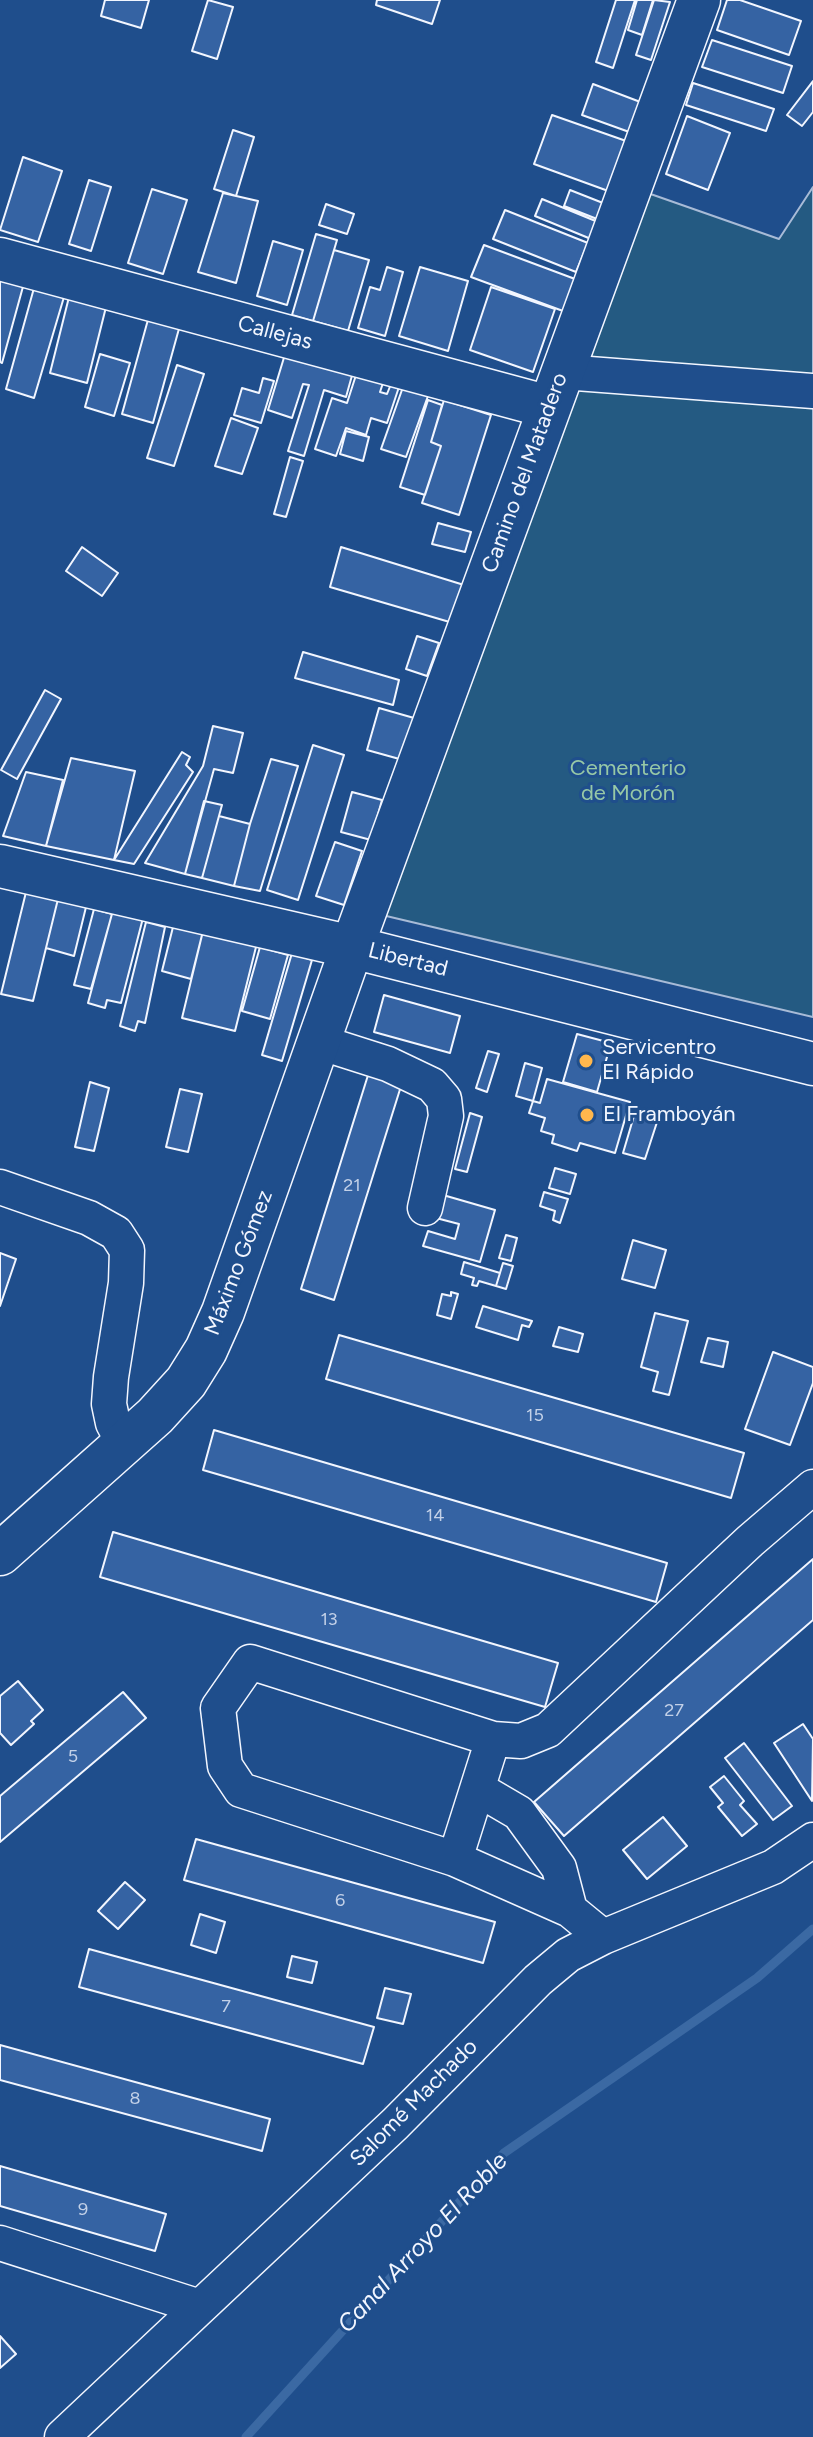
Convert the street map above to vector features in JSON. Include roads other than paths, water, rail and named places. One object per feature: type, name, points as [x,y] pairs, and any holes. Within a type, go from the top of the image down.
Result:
[{"type":"main road","name":"Camino del Matadero","points":[[352,947],[699,0]]},
{"type":"main road","name":"Callejas","points":[[0,259],[556,390]]},
{"type":"main road","name":"Libertad","points":[[0,866],[352,947],[813,1064]]},
{"type":"main road","name":"Máximo Gómez","points":[[0,1554],[155,1416],[186,1382],[206,1350],[223,1312],[352,947]]},
{"type":"street","points":[[556,390],[813,391]]},
{"type":"street","points":[[319,1042],[388,1064],[432,1085],[444,1099],[446,1116],[425,1208]]},
{"type":"street","points":[[0,1187],[89,1218],[116,1233],[127,1250],[126,1283],[109,1404],[113,1423],[124,1444]]},
{"type":"street","points":[[603,1937],[570,1910],[455,1859],[241,1790],[225,1766],[218,1708],[250,1662],[493,1739],[521,1741],[548,1730],[750,1541],[813,1487]]},
{"type":"street","points":[[455,1859],[493,1739]]},
{"type":"street","points":[[478,1789],[519,1813],[559,1868],[570,1910]]},
{"type":"street","name":"Salomé Machado","points":[[62,2437],[395,2124],[538,1980],[568,1955],[603,1937],[773,1867],[813,1840]]},
{"type":"street","points":[[0,2243],[200,2307]]},
{"type":"waterway","name":"Canal Arroyo El Roble","points":[[246,2437],[504,2153],[757,1978],[813,1929]]},
{"type":"place","name":"Servicentro El Rápido","points":[[586,1061]]},
{"type":"place","name":"El Framboyán","points":[[587,1115]]},
{"type":"park label","name":"Cementerio de Morón","points":[[628,782]]}]
